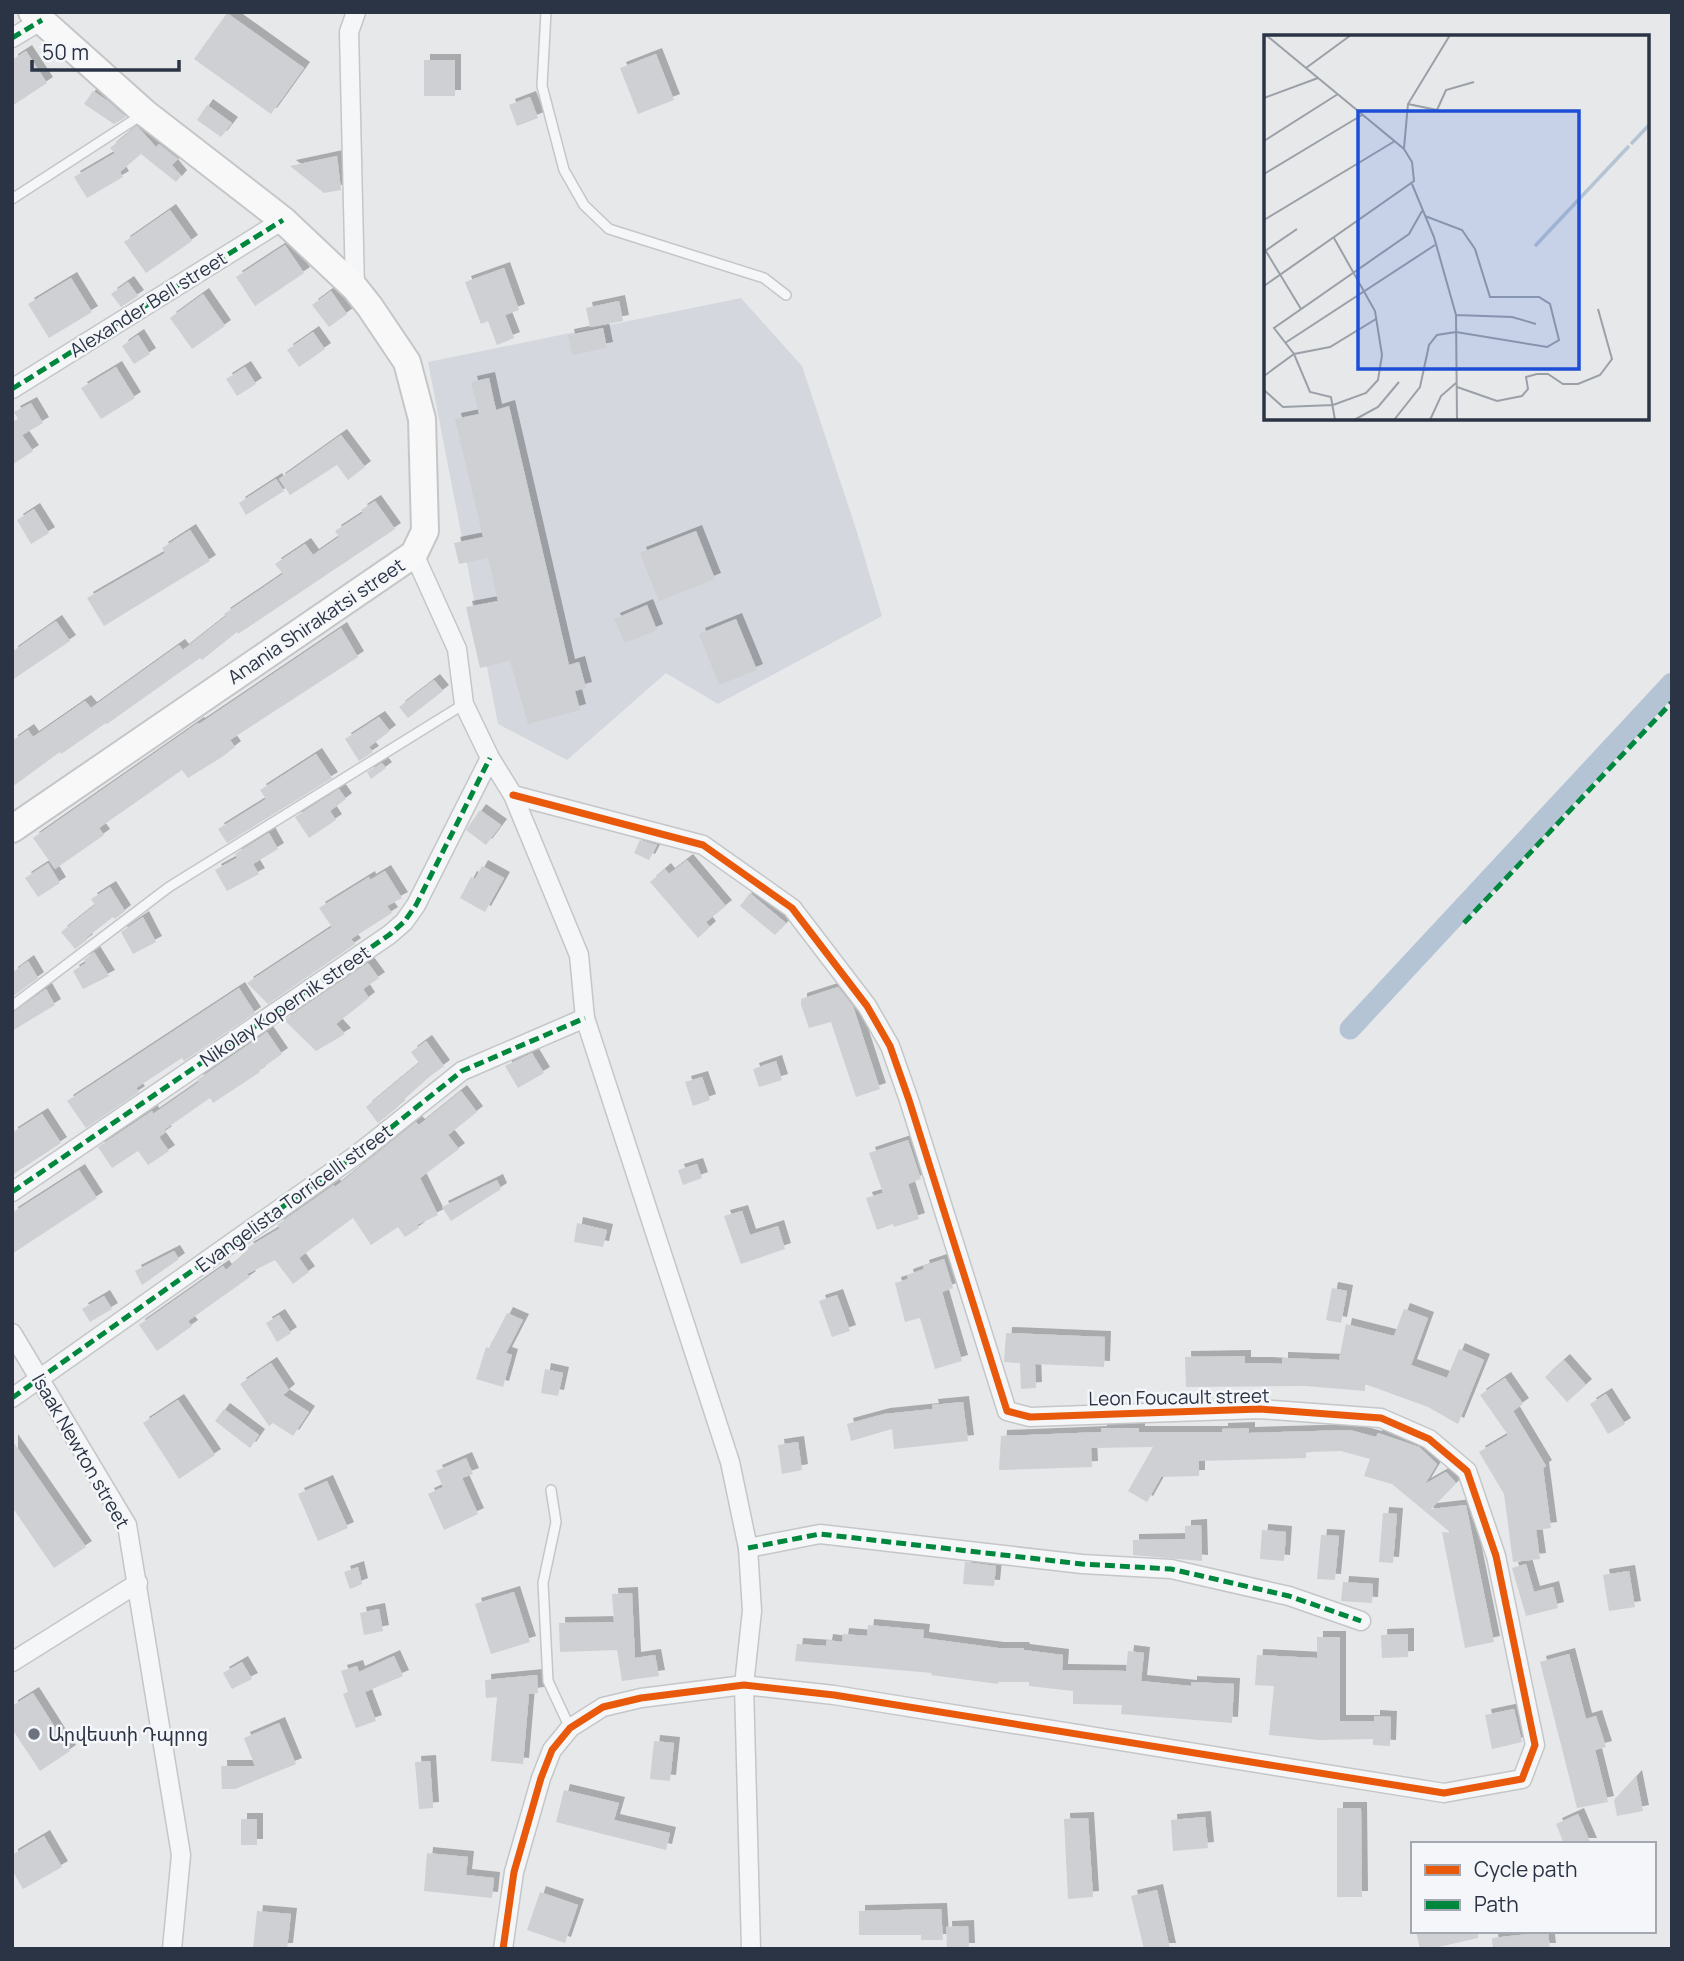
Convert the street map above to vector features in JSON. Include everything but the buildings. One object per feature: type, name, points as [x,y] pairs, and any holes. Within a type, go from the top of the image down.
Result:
[{"type":"main road","name":"Anania Shirakatsi street","points":[[12,829],[414,554],[425,531],[422,419],[415,386],[407,362],[355,288],[284,220],[145,113],[37,16]]},
{"type":"street","points":[[355,288],[349,32],[356,12]]},
{"type":"street","points":[[12,38],[37,16]]},
{"type":"street","name":"Alexander Bell street","points":[[12,388],[284,220]]},
{"type":"street","points":[[414,554],[457,649],[464,704],[490,758],[513,795],[579,955],[585,1018],[730,1462],[748,1548],[752,1611],[744,1685],[751,1949]]},
{"type":"street","name":"Nikolay Kopernik street","points":[[12,1192],[389,935],[404,922],[416,905],[490,758]]},
{"type":"street","name":"Leon Foucault street","points":[[513,795],[703,845],[792,908],[867,1006],[890,1046],[1007,1411],[1030,1417],[1260,1409],[1381,1418],[1429,1439],[1467,1471],[1496,1556],[1535,1745],[1522,1779],[1444,1793],[847,1697],[744,1685]]},
{"type":"street","name":"Evangelista Torricelli street","points":[[12,1398],[359,1153],[463,1071],[585,1018]]},
{"type":"street","name":"Isaak Newton street","points":[[12,1332],[127,1525],[181,1855],[172,1949]]},
{"type":"street","points":[[748,1548],[820,1534],[1082,1563],[1171,1569],[1289,1596],[1361,1620]]},
{"type":"street","points":[[12,1662],[138,1583]]},
{"type":"street","points":[[503,1949],[514,1872],[541,1778],[552,1750],[570,1728],[603,1707],[641,1698],[744,1685]]},
{"type":"lane","points":[[546,12],[542,86],[564,170],[584,205],[609,229],[764,278],[786,295]]},
{"type":"lane","points":[[12,199],[145,113]]},
{"type":"lane","points":[[12,1006],[169,887],[464,704]]},
{"type":"lane","points":[[551,1490],[556,1522],[543,1583],[548,1681],[570,1728]]},
{"type":"shaded area","points":[[741,298],[802,366],[882,616],[718,704],[666,673],[567,760],[498,724],[428,362]]},
{"type":"waterway","points":[[1350,1029],[1672,683]]},
{"type":"marked path","points":[[12,38],[42,20]]},
{"type":"marked path","points":[[12,389],[283,220]]},
{"type":"marked path","points":[[1464,923],[1672,702]]},
{"type":"marked path","points":[[12,1192],[389,935],[404,922],[416,905],[490,758]]},
{"type":"marked path","points":[[12,1398],[359,1153],[462,1071],[585,1018]]},
{"type":"marked path","points":[[748,1548],[820,1534],[1082,1564],[1171,1569],[1289,1596],[1361,1621]]},
{"type":"cycle path","points":[[503,1949],[514,1872],[541,1778],[552,1750],[570,1728],[603,1707],[641,1698],[744,1685],[834,1695],[1444,1793],[1522,1779],[1535,1745],[1496,1556],[1467,1471],[1429,1439],[1381,1418],[1260,1409],[1030,1417],[1007,1411],[890,1046],[867,1006],[792,908],[703,845],[513,795]]},
{"type":"place","name":"Արվեստի Դպրոց","points":[[34,1734]]}]
